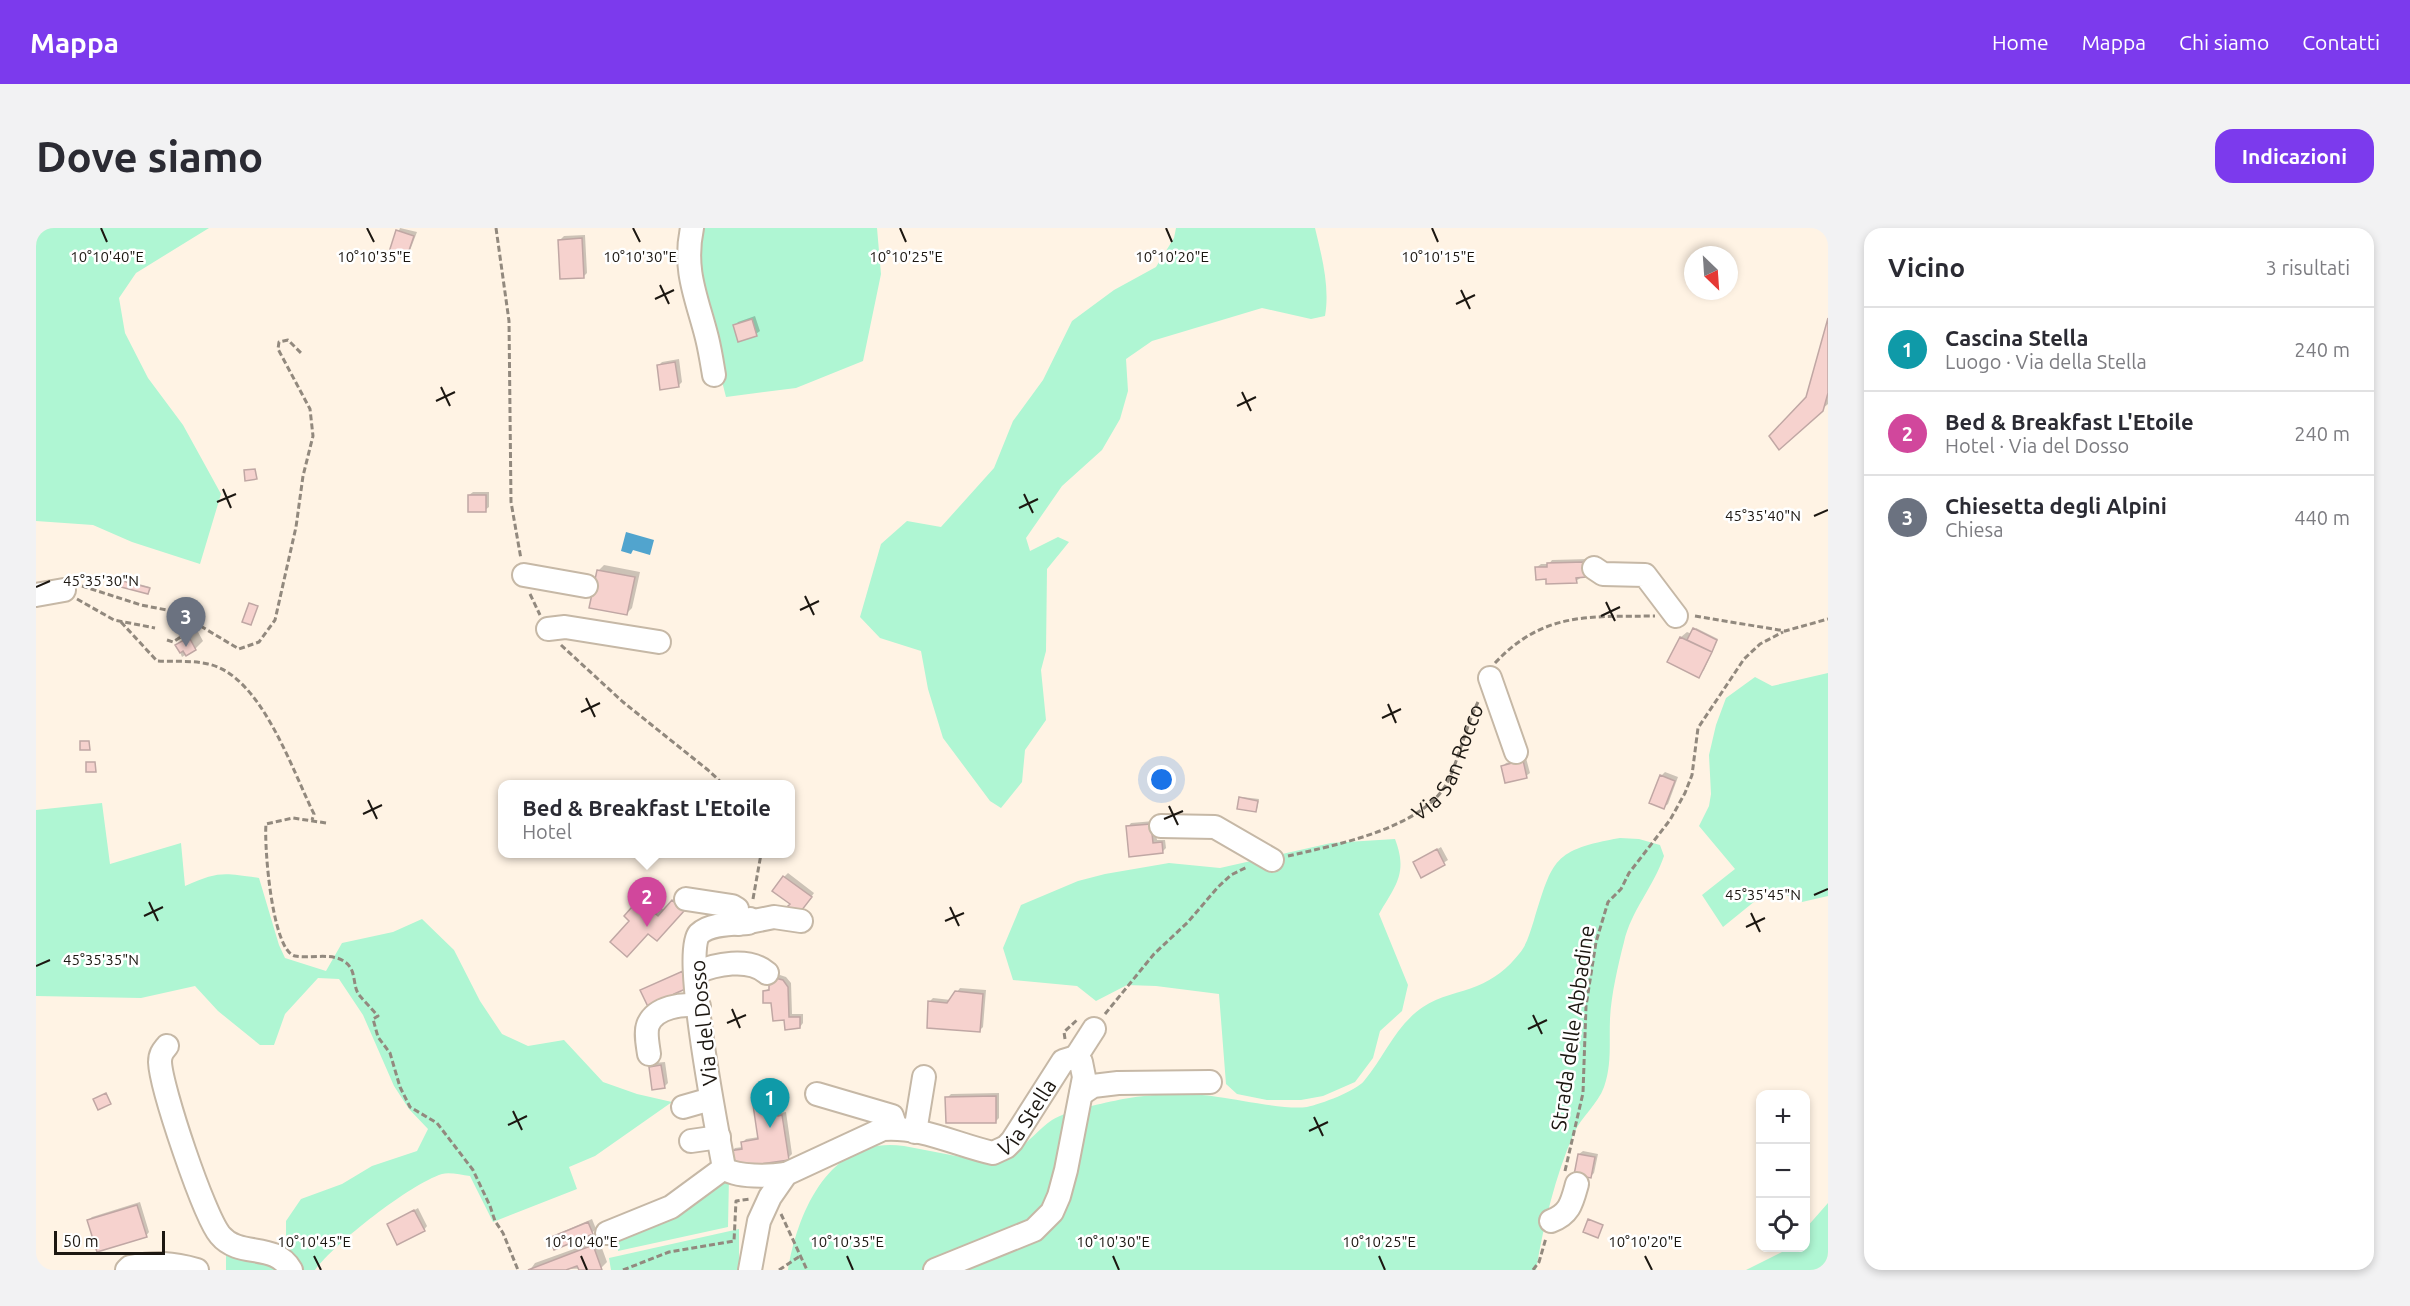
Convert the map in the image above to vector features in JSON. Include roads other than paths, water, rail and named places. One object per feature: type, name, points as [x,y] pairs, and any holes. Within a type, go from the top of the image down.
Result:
[{"type":"street","points":[[692,228],[688,245],[689,272],[708,340],[714,375]]},
{"type":"street","points":[[1594,568],[1603,574],[1644,575],[1676,616]]},
{"type":"street","points":[[524,575],[586,586]]},
{"type":"street","points":[[36,595],[71,587]]},
{"type":"street","points":[[548,629],[556,626],[565,627],[659,642]]},
{"type":"street","points":[[1490,678],[1516,752]]},
{"type":"street","points":[[1161,826],[1215,827],[1275,859]]},
{"type":"street","points":[[686,899],[732,906],[746,922],[774,917],[801,921]]},
{"type":"street","name":"Via del Dosso","points":[[724,1168],[711,1099],[695,973],[695,944],[699,935],[707,929],[746,922]]},
{"type":"street","points":[[695,973],[703,969],[738,963],[758,965],[767,973]]},
{"type":"street","points":[[649,1054],[647,1028],[652,1017],[672,1007],[686,1004],[699,1006]]},
{"type":"street","points":[[1077,1057],[1085,1025]]},
{"type":"street","points":[[167,1046],[160,1054],[160,1065],[171,1108],[207,1211],[220,1235],[235,1247],[266,1252],[284,1259],[291,1270]]},
{"type":"street","name":"Via Stella","points":[[750,1270],[759,1221],[770,1197],[786,1174],[872,1132],[905,1130],[993,1152],[1000,1150],[1012,1141],[1024,1125],[1063,1061],[1077,1057],[1081,1062],[1084,1077],[1064,1179],[1052,1212],[1034,1230],[935,1270]]},
{"type":"street","points":[[817,1094],[892,1116],[905,1130],[924,1077]]},
{"type":"street","points":[[1081,1094],[1093,1086],[1110,1084],[1210,1082]]},
{"type":"street","points":[[683,1107],[711,1099]]},
{"type":"street","points":[[691,1141],[719,1137]]},
{"type":"street","points":[[607,1233],[671,1207],[724,1168],[729,1171],[760,1176],[786,1174]]},
{"type":"street","points":[[1551,1221],[1566,1214],[1572,1203],[1570,1182]]},
{"type":"street","points":[[127,1270],[130,1267],[154,1262],[197,1270]]},
{"type":"water","points":[[626,532],[654,540],[650,555],[633,550],[631,554],[621,551]]},
{"type":"place","name":"Chiesetta degli Alpini","points":[[186,647]]},
{"type":"place","name":"Bed & Breakfast L'Etoile","points":[[647,927]]},
{"type":"place","name":"Cascina Stella","points":[[770,1128]]}]
